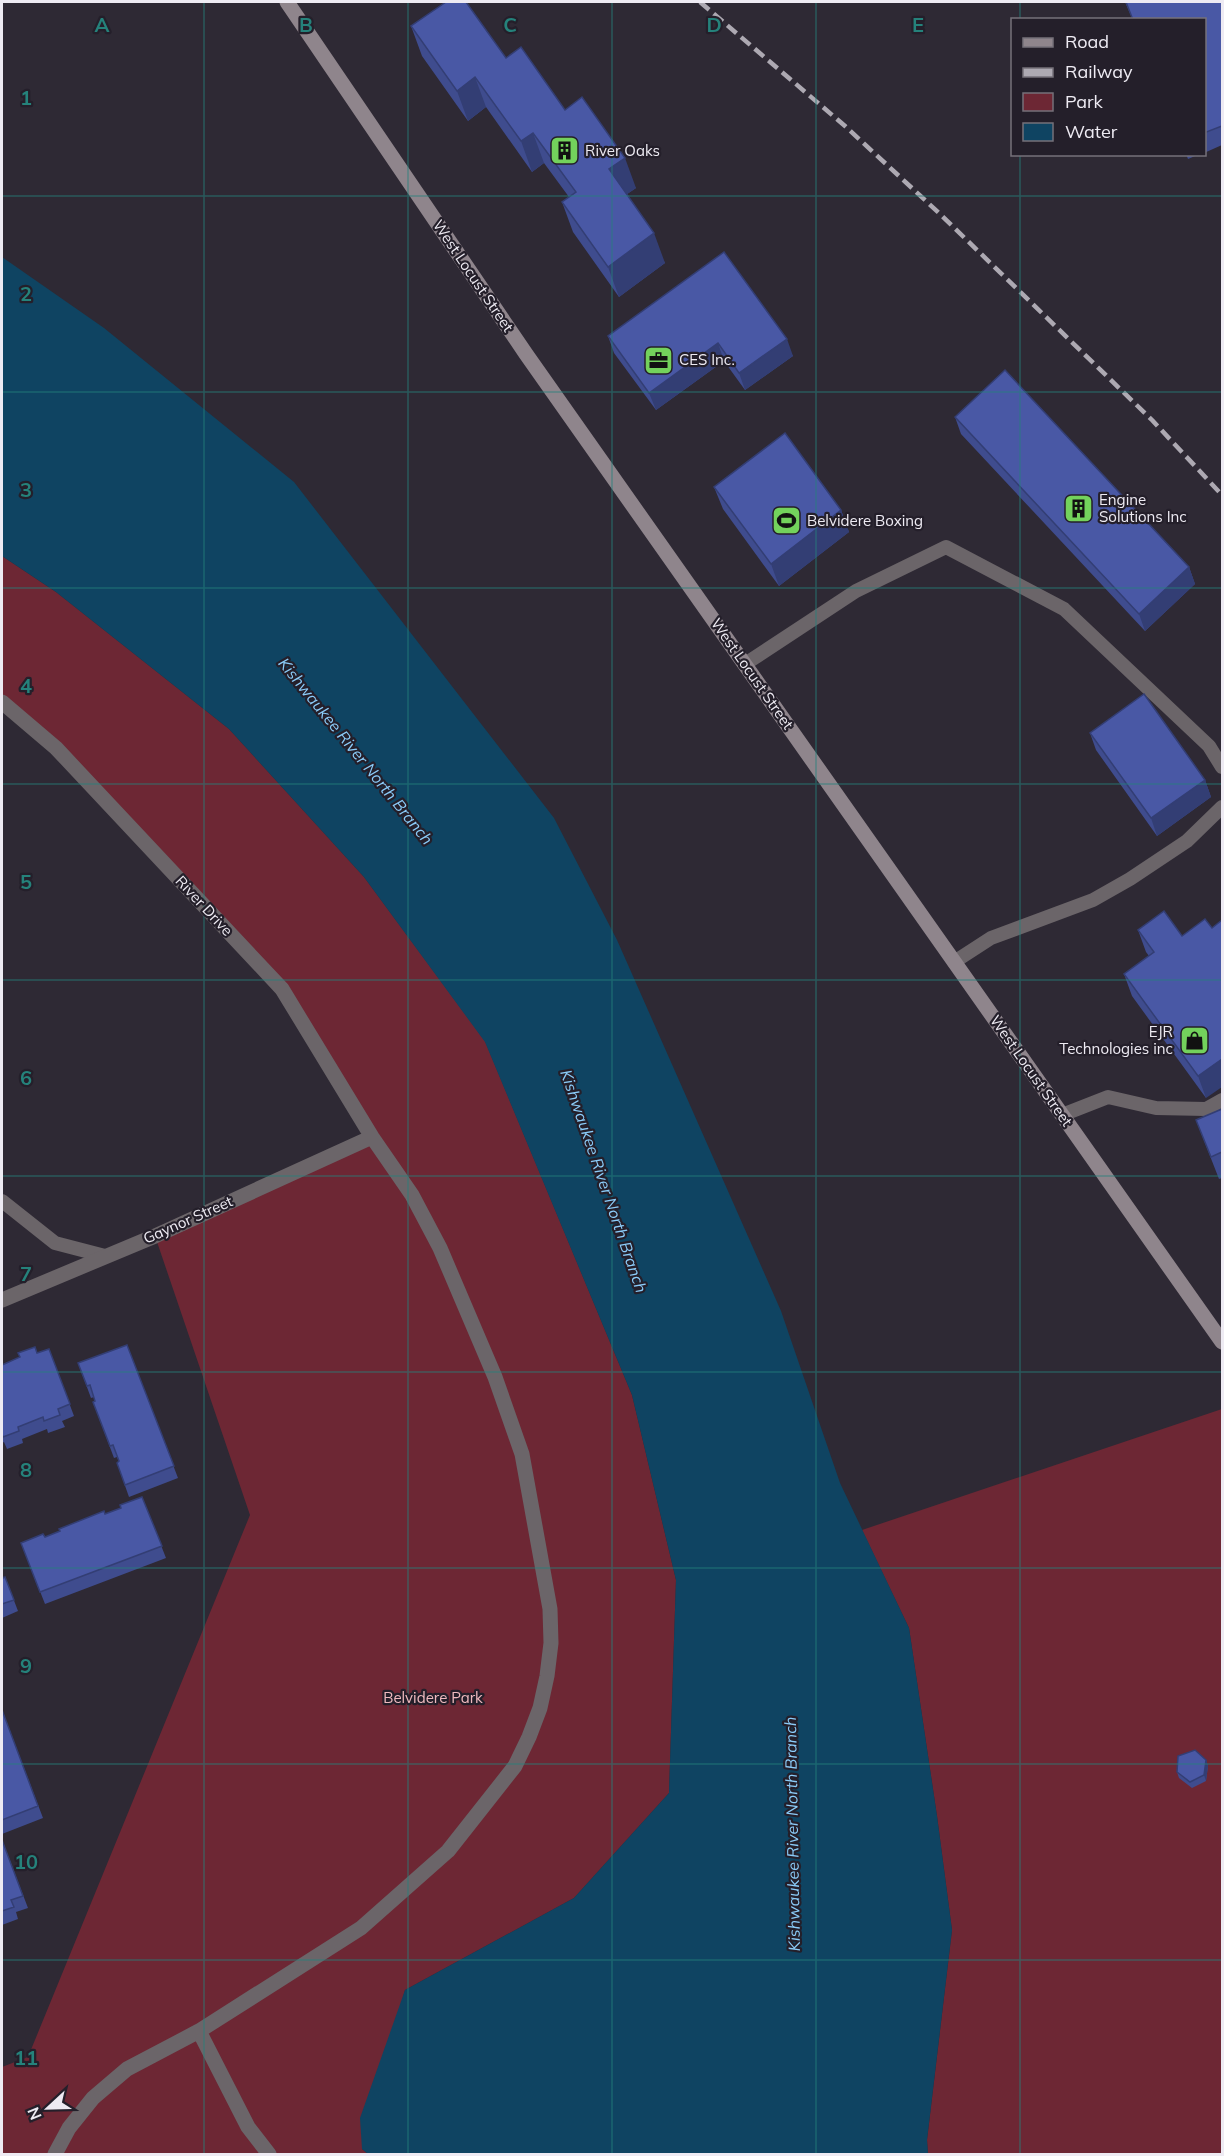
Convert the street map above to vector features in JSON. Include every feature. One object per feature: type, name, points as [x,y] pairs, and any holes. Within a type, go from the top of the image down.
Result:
[{"type":"street","name":"West Locust Street","points":[[287,2],[526,354],[1222,1342]]},
{"type":"street","name":"River Drive","points":[[2,702],[56,748],[282,989],[372,1137],[412,1195],[440,1248],[495,1377],[522,1454],[550,1609],[551,1643],[547,1676],[537,1718],[515,1766],[448,1851],[361,1928],[199,2031],[127,2069],[93,2098],[69,2128],[55,2154]]},
{"type":"street","name":"Gaynor Street","points":[[2,1300],[372,1137]]},
{"type":"street","points":[[199,2031],[248,2127],[269,2154]]},
{"type":"lane","points":[[745,664],[856,591],[946,547],[1064,609],[1209,746],[1222,767]]},
{"type":"lane","points":[[954,962],[991,938],[1093,900],[1131,879],[1187,841],[1222,807]]},
{"type":"lane","points":[[1062,1115],[1108,1097],[1156,1108],[1206,1109],[1222,1100]]},
{"type":"lane","points":[[2,1201],[55,1242],[105,1256]]},
{"type":"green space","name":"Belvidere Park","points":[[2,556],[56,592],[229,729],[364,877],[485,1041],[632,1395],[676,1580],[669,1793],[574,1898],[405,1990],[362,2149],[368,2154],[2,2154],[2,2067],[28,2057],[250,1515],[155,1236],[372,1137],[282,989],[2,702]]},
{"type":"green space","points":[[1222,1409],[1222,2154],[928,2154],[927,2140],[952,1930],[909,1628],[862,1530]]},
{"type":"water","name":"Kishwaukee River North Branch","points":[[2,257],[104,328],[294,482],[554,818],[617,940],[781,1311],[840,1483],[909,1628],[952,1930],[927,2140],[928,2154],[368,2154],[362,2149],[360,2118],[405,1990],[574,1898],[669,1793],[676,1580],[632,1395],[485,1042],[364,877],[229,729],[56,592],[2,556]]},
{"type":"building","name":"River Oaks","points":[[446,2],[466,2],[506,58],[521,47],[565,110],[582,97],[625,158],[609,169],[654,233],[608,267],[562,202],[576,192],[533,133],[521,141],[475,77],[457,91],[411,26]]},
{"type":"building","points":[[1126,2],[1222,2],[1222,126],[1206,132],[1206,18],[1132,18]]},
{"type":"building","points":[[724,252],[787,339],[739,373],[718,343],[649,393],[608,336]]},
{"type":"building","name":"Engine Solutions Inc","points":[[1005,370],[1189,567],[1139,614],[955,417]]},
{"type":"building","name":"Belvidere Boxing","points":[[785,433],[841,510],[771,564],[714,487]]},
{"type":"building","points":[[1144,694],[1205,780],[1151,818],[1090,733]]},
{"type":"building","name":"EJR Technologies inc","points":[[1164,911],[1182,936],[1205,919],[1212,928],[1222,920],[1222,1059],[1198,1076],[1124,974],[1154,952],[1138,930]]},
{"type":"building","points":[[1222,1109],[1222,1152],[1211,1157],[1196,1120]]},
{"type":"building","points":[[127,1345],[174,1466],[125,1485],[113,1445],[110,1446],[93,1402],[95,1401],[90,1385],[87,1386],[78,1363]]},
{"type":"building","points":[[35,1347],[37,1353],[49,1349],[70,1404],[58,1409],[60,1415],[44,1421],[43,1417],[18,1427],[19,1431],[3,1437],[2,1365],[20,1357],[18,1353]]},
{"type":"building","points":[[142,1497],[162,1546],[40,1592],[21,1543],[43,1534],[45,1537],[104,1511],[105,1514],[121,1508],[120,1505]]},
{"type":"building","points":[[2,1575],[3,1578],[5,1577],[14,1600],[2,1604]]},
{"type":"building","points":[[2,1710],[38,1806],[2,1820]]},
{"type":"building","points":[[1195,1750],[1206,1760],[1204,1775],[1190,1782],[1177,1772],[1178,1756]]},
{"type":"building","points":[[2,1840],[23,1896],[11,1900],[14,1907],[2,1911]]},
{"type":"railway","points":[[700,2],[845,126],[940,214],[1152,420],[1222,495]]},
{"type":"place","name":"River Oaks","points":[[564,151]]},
{"type":"place","name":"CES Inc.","points":[[658,360]]},
{"type":"place","name":"Engine Solutions Inc","points":[[1078,509]]},
{"type":"place","name":"Belvidere Boxing","points":[[786,521]]},
{"type":"place","name":"EJR Technologies inc","points":[[1194,1041]]}]
